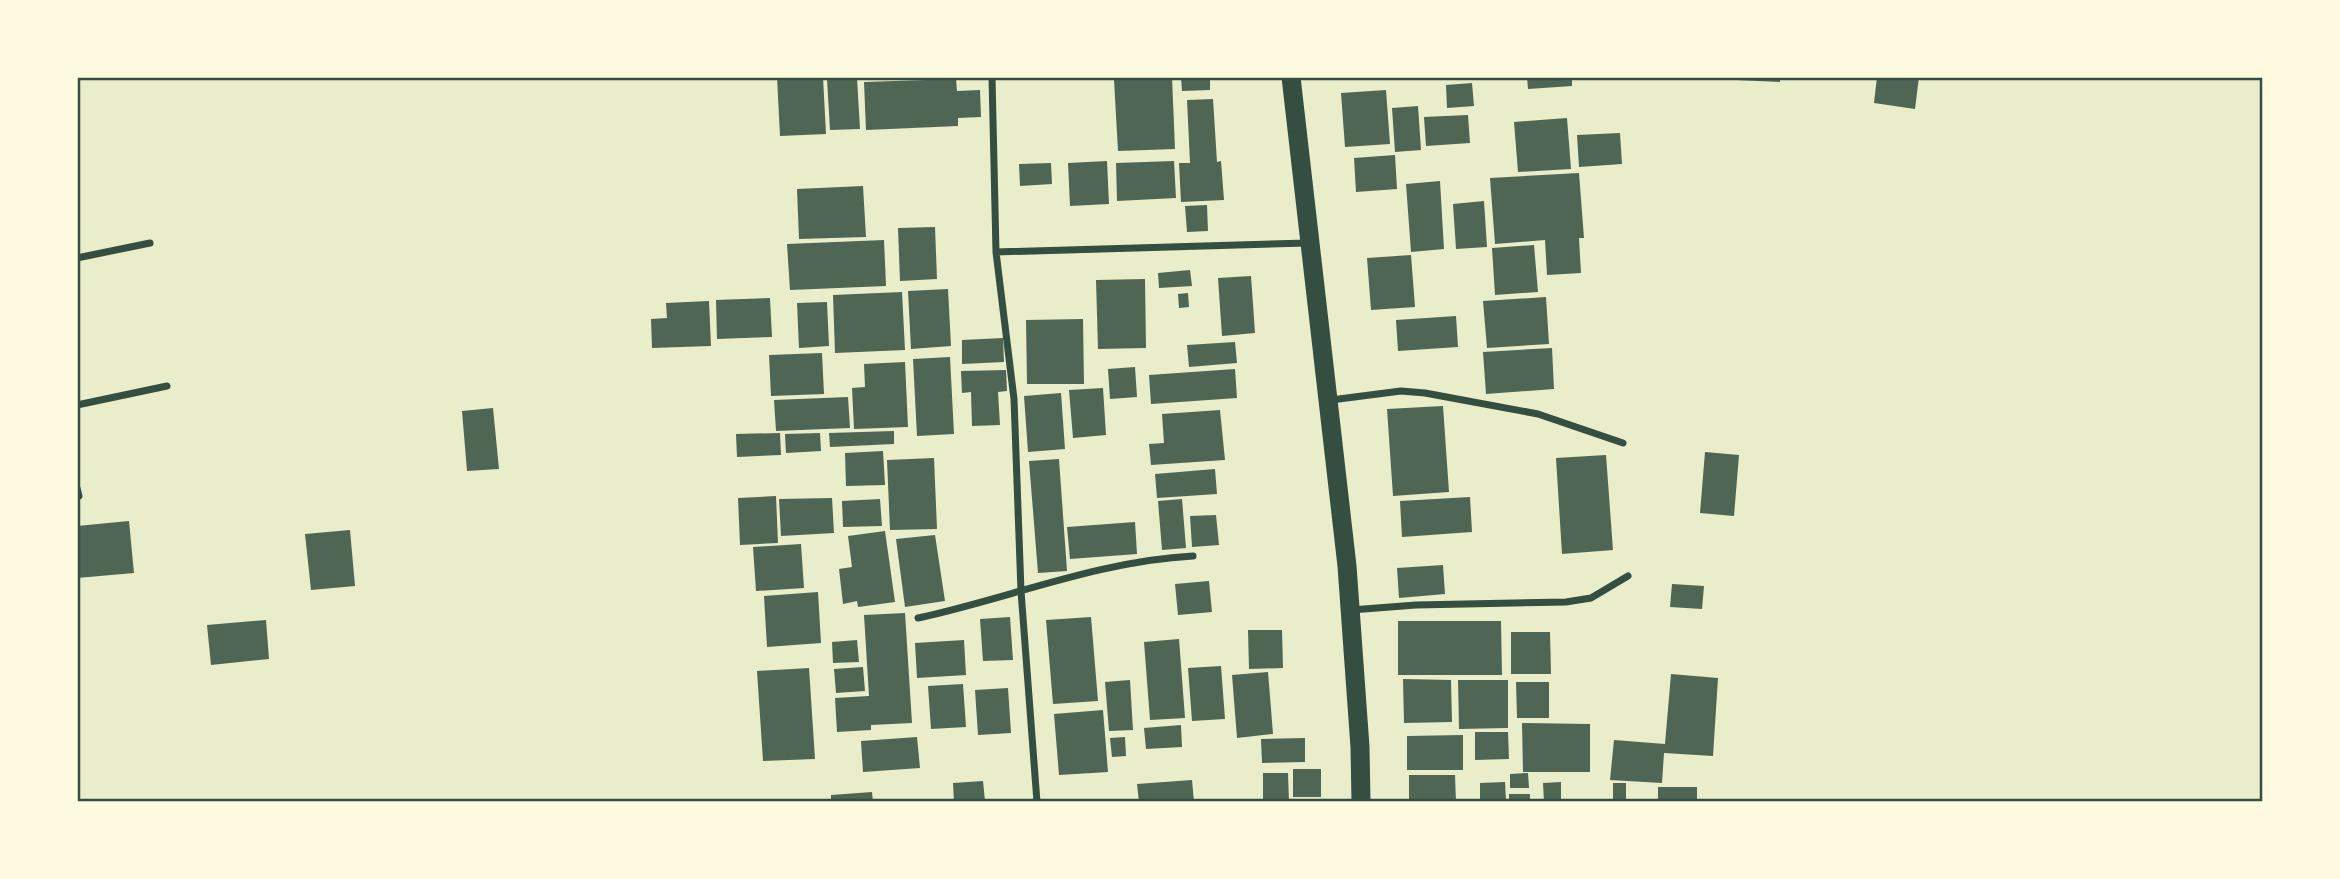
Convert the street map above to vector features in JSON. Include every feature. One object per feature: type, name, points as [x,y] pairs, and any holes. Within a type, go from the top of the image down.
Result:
[{"type":"highway","points":[[1291,77],[1350,610],[1361,802]]},
{"type":"street","points":[[992,77],[996,252],[1014,399],[1021,591],[1037,802]]},
{"type":"street","points":[[77,258],[150,243]]},
{"type":"street","points":[[996,252],[1309,243]]},
{"type":"street","points":[[77,405],[167,386]]},
{"type":"street","points":[[1326,401],[1401,391],[1425,393],[1538,414],[1623,443]]},
{"type":"street","points":[[918,618],[982,604],[1094,570],[1157,558],[1193,556]]},
{"type":"street","points":[[1350,610],[1416,605],[1566,602],[1591,597],[1628,576]]},
{"type":"building","points":[[777,77],[823,77],[826,134],[780,136]]},
{"type":"building","points":[[1172,77],[1175,149],[1118,151],[1114,80]]},
{"type":"building","points":[[1181,77],[1210,77],[1210,90],[1182,91]]},
{"type":"building","points":[[1527,77],[1572,77],[1572,86],[1528,89]]},
{"type":"building","points":[[1780,77],[1780,82],[1714,79]]},
{"type":"building","points":[[1877,77],[1919,77],[1915,109],[1874,103]]},
{"type":"building","points":[[857,78],[860,129],[830,130],[827,79]]},
{"type":"building","points":[[956,79],[957,91],[980,90],[981,117],[958,118],[958,126],[866,130],[864,82]]},
{"type":"building","points":[[1472,83],[1474,106],[1447,108],[1446,85]]},
{"type":"building","points":[[1386,90],[1390,144],[1345,147],[1341,93]]},
{"type":"building","points":[[1213,99],[1217,162],[1221,161],[1224,200],[1181,202],[1179,163],[1190,163],[1187,100]]},
{"type":"building","points":[[1418,106],[1421,150],[1395,152],[1392,108]]},
{"type":"building","points":[[1468,115],[1470,143],[1426,146],[1424,117]]},
{"type":"building","points":[[1567,118],[1571,169],[1518,172],[1514,122]]},
{"type":"building","points":[[1620,133],[1622,164],[1579,167],[1577,135]]},
{"type":"building","points":[[1395,155],[1397,189],[1356,192],[1354,158]]},
{"type":"building","points":[[1107,161],[1109,204],[1070,206],[1068,163]]},
{"type":"building","points":[[1174,161],[1176,198],[1117,201],[1116,163]]},
{"type":"building","points":[[1051,163],[1052,184],[1020,186],[1019,164]]},
{"type":"building","points":[[1579,173],[1584,238],[1579,238],[1581,273],[1547,275],[1545,240],[1495,244],[1490,178]]},
{"type":"building","points":[[1440,181],[1444,249],[1411,252],[1406,184]]},
{"type":"building","points":[[863,186],[866,237],[799,239],[797,189]]},
{"type":"building","points":[[1484,201],[1487,247],[1456,249],[1453,204]]},
{"type":"building","points":[[1207,205],[1208,231],[1187,232],[1185,206]]},
{"type":"building","points":[[935,227],[937,279],[900,281],[898,228]]},
{"type":"building","points":[[884,240],[886,286],[790,290],[787,244]]},
{"type":"building","points":[[1534,245],[1538,292],[1495,295],[1492,248]]},
{"type":"building","points":[[1411,255],[1415,307],[1371,310],[1367,258]]},
{"type":"building","points":[[1190,270],[1192,286],[1159,288],[1158,273]]},
{"type":"building","points":[[1251,276],[1255,333],[1222,336],[1218,278]]},
{"type":"building","points":[[1145,279],[1146,348],[1098,349],[1096,280]]},
{"type":"building","points":[[948,289],[951,346],[911,349],[908,291]]},
{"type":"building","points":[[902,292],[905,350],[835,353],[833,295]]},
{"type":"building","points":[[1188,293],[1189,307],[1179,308],[1178,294]]},
{"type":"building","points":[[1546,297],[1549,344],[1487,348],[1483,301]]},
{"type":"building","points":[[770,298],[772,337],[717,339],[716,300]]},
{"type":"building","points":[[709,301],[711,346],[652,348],[651,319],[667,318],[666,303]]},
{"type":"building","points":[[827,302],[829,346],[799,348],[797,303]]},
{"type":"building","points":[[1456,316],[1458,347],[1398,351],[1396,320]]},
{"type":"building","points":[[1083,319],[1084,384],[1027,384],[1026,320]]},
{"type":"building","points":[[1003,338],[1004,362],[962,364],[962,340]]},
{"type":"building","points":[[1235,342],[1237,363],[1189,367],[1187,345]]},
{"type":"building","points":[[1552,348],[1554,389],[1486,394],[1483,352]]},
{"type":"building","points":[[822,353],[824,394],[771,396],[769,355]]},
{"type":"building","points":[[950,357],[954,434],[917,436],[913,359]]},
{"type":"building","points":[[905,362],[908,427],[854,429],[852,388],[865,387],[864,364]]},
{"type":"building","points":[[1135,367],[1137,397],[1110,399],[1108,369]]},
{"type":"building","points":[[1235,369],[1237,398],[1151,404],[1149,375]]},
{"type":"building","points":[[1006,370],[1007,391],[998,392],[1000,425],[972,426],[971,392],[962,393],[961,371]]},
{"type":"building","points":[[1103,388],[1106,435],[1073,438],[1069,390]]},
{"type":"building","points":[[1061,393],[1065,449],[1028,452],[1024,396]]},
{"type":"building","points":[[848,397],[850,428],[776,431],[774,400]]},
{"type":"building","points":[[1443,406],[1449,492],[1393,496],[1387,409]]},
{"type":"building","points":[[493,408],[499,469],[467,471],[462,411]]},
{"type":"building","points":[[1220,410],[1225,460],[1151,465],[1149,444],[1164,443],[1162,414]]},
{"type":"building","points":[[894,431],[894,444],[830,447],[829,433]]},
{"type":"building","points":[[780,433],[781,455],[737,457],[736,434]]},
{"type":"building","points":[[820,433],[821,451],[786,453],[785,434]]},
{"type":"building","points":[[883,451],[885,485],[846,486],[845,453]]},
{"type":"building","points":[[1705,452],[1739,455],[1734,516],[1700,513]]},
{"type":"building","points":[[1606,455],[1613,550],[1562,554],[1556,458]]},
{"type":"building","points":[[934,458],[937,529],[890,530],[887,460]]},
{"type":"building","points":[[1059,459],[1067,571],[1038,573],[1029,461]]},
{"type":"building","points":[[1215,469],[1217,494],[1157,498],[1155,474]]},
{"type":"building","points":[[776,496],[778,543],[740,545],[738,498]]},
{"type":"building","points":[[1470,497],[1472,532],[1402,537],[1400,501]]},
{"type":"building","points":[[832,498],[834,533],[781,536],[779,499]]},
{"type":"building","points":[[880,499],[882,526],[843,527],[842,501]]},
{"type":"building","points":[[1182,499],[1186,548],[1162,550],[1158,501]]},
{"type":"building","points":[[1216,515],[1219,545],[1192,547],[1190,516]]},
{"type":"building","points":[[129,521],[134,573],[77,578],[77,526]]},
{"type":"building","points":[[1135,522],[1137,554],[1070,559],[1067,527]]},
{"type":"building","points":[[350,530],[355,586],[311,590],[305,534]]},
{"type":"building","points":[[885,531],[895,602],[858,607],[857,601],[843,604],[839,569],[852,567],[848,536]]},
{"type":"building","points":[[935,535],[945,601],[905,607],[896,539]]},
{"type":"building","points":[[801,544],[804,588],[756,591],[753,547]]},
{"type":"building","points":[[1443,565],[1445,594],[1399,598],[1397,568]]},
{"type":"building","points":[[1209,581],[1212,612],[1178,615],[1175,584]]},
{"type":"building","points":[[1672,584],[1704,586],[1702,609],[1670,607]]},
{"type":"building","points":[[818,592],[821,643],[767,647],[764,596]]},
{"type":"building","points":[[905,613],[912,723],[871,725],[871,730],[837,732],[835,698],[869,696],[864,615]]},
{"type":"building","points":[[1010,617],[1013,660],[983,661],[980,619]]},
{"type":"building","points":[[1091,617],[1098,701],[1053,704],[1046,620]]},
{"type":"building","points":[[266,620],[269,659],[211,665],[207,625]]},
{"type":"building","points":[[1398,621],[1501,621],[1502,675],[1398,675]]},
{"type":"building","points":[[1248,630],[1282,630],[1283,668],[1249,669]]},
{"type":"building","points":[[1511,632],[1550,632],[1551,674],[1511,674]]},
{"type":"building","points":[[1179,639],[1185,718],[1150,720],[1144,642]]},
{"type":"building","points":[[857,640],[859,662],[833,663],[832,642]]},
{"type":"building","points":[[964,640],[966,675],[917,678],[915,643]]},
{"type":"building","points":[[1221,666],[1225,719],[1192,721],[1188,668]]},
{"type":"building","points":[[863,667],[865,691],[836,693],[834,669]]},
{"type":"building","points":[[809,668],[815,759],[763,761],[757,671]]},
{"type":"building","points":[[1268,672],[1273,734],[1237,738],[1232,675]]},
{"type":"building","points":[[1671,674],[1718,678],[1713,756],[1664,753],[1662,783],[1610,780],[1614,740],[1665,744]]},
{"type":"building","points":[[1403,679],[1451,680],[1452,722],[1404,723]]},
{"type":"building","points":[[1130,680],[1133,730],[1109,731],[1105,682]]},
{"type":"building","points":[[1458,680],[1508,680],[1508,728],[1459,729]]},
{"type":"building","points":[[1516,682],[1549,682],[1549,718],[1517,718]]},
{"type":"building","points":[[963,684],[966,727],[931,729],[928,686]]},
{"type":"building","points":[[1008,688],[1011,733],[978,735],[975,690]]},
{"type":"building","points":[[1103,710],[1108,772],[1059,775],[1054,714]]},
{"type":"building","points":[[1522,723],[1590,724],[1590,772],[1523,772]]},
{"type":"building","points":[[1181,725],[1182,747],[1146,749],[1144,728]]},
{"type":"building","points":[[1475,732],[1508,732],[1509,759],[1475,760]]},
{"type":"building","points":[[1463,735],[1463,770],[1407,770],[1407,736]]},
{"type":"building","points":[[917,737],[920,768],[863,772],[861,741]]},
{"type":"building","points":[[1125,737],[1126,756],[1112,757],[1110,738]]},
{"type":"building","points":[[1305,738],[1305,762],[1262,763],[1261,739]]},
{"type":"building","points":[[1293,769],[1321,769],[1321,797],[1293,797]]},
{"type":"building","points":[[1263,773],[1288,773],[1289,802],[1263,802]]},
{"type":"building","points":[[1528,773],[1529,788],[1510,788],[1510,774]]},
{"type":"building","points":[[1409,775],[1455,775],[1456,802],[1409,802]]},
{"type":"building","points":[[1192,780],[1194,802],[1139,802],[1137,784]]},
{"type":"building","points":[[983,781],[985,801],[954,802],[953,783]]},
{"type":"building","points":[[1505,782],[1506,800],[1480,800],[1480,783]]},
{"type":"building","points":[[1561,782],[1561,802],[1544,802],[1543,783]]},
{"type":"building","points":[[1613,783],[1626,783],[1626,802],[1613,802]]},
{"type":"building","points":[[1658,787],[1697,787],[1697,802],[1658,802]]},
{"type":"building","points":[[872,792],[873,802],[831,802],[831,795]]},
{"type":"building","points":[[1509,794],[1530,794],[1530,802],[1509,802]]}]
